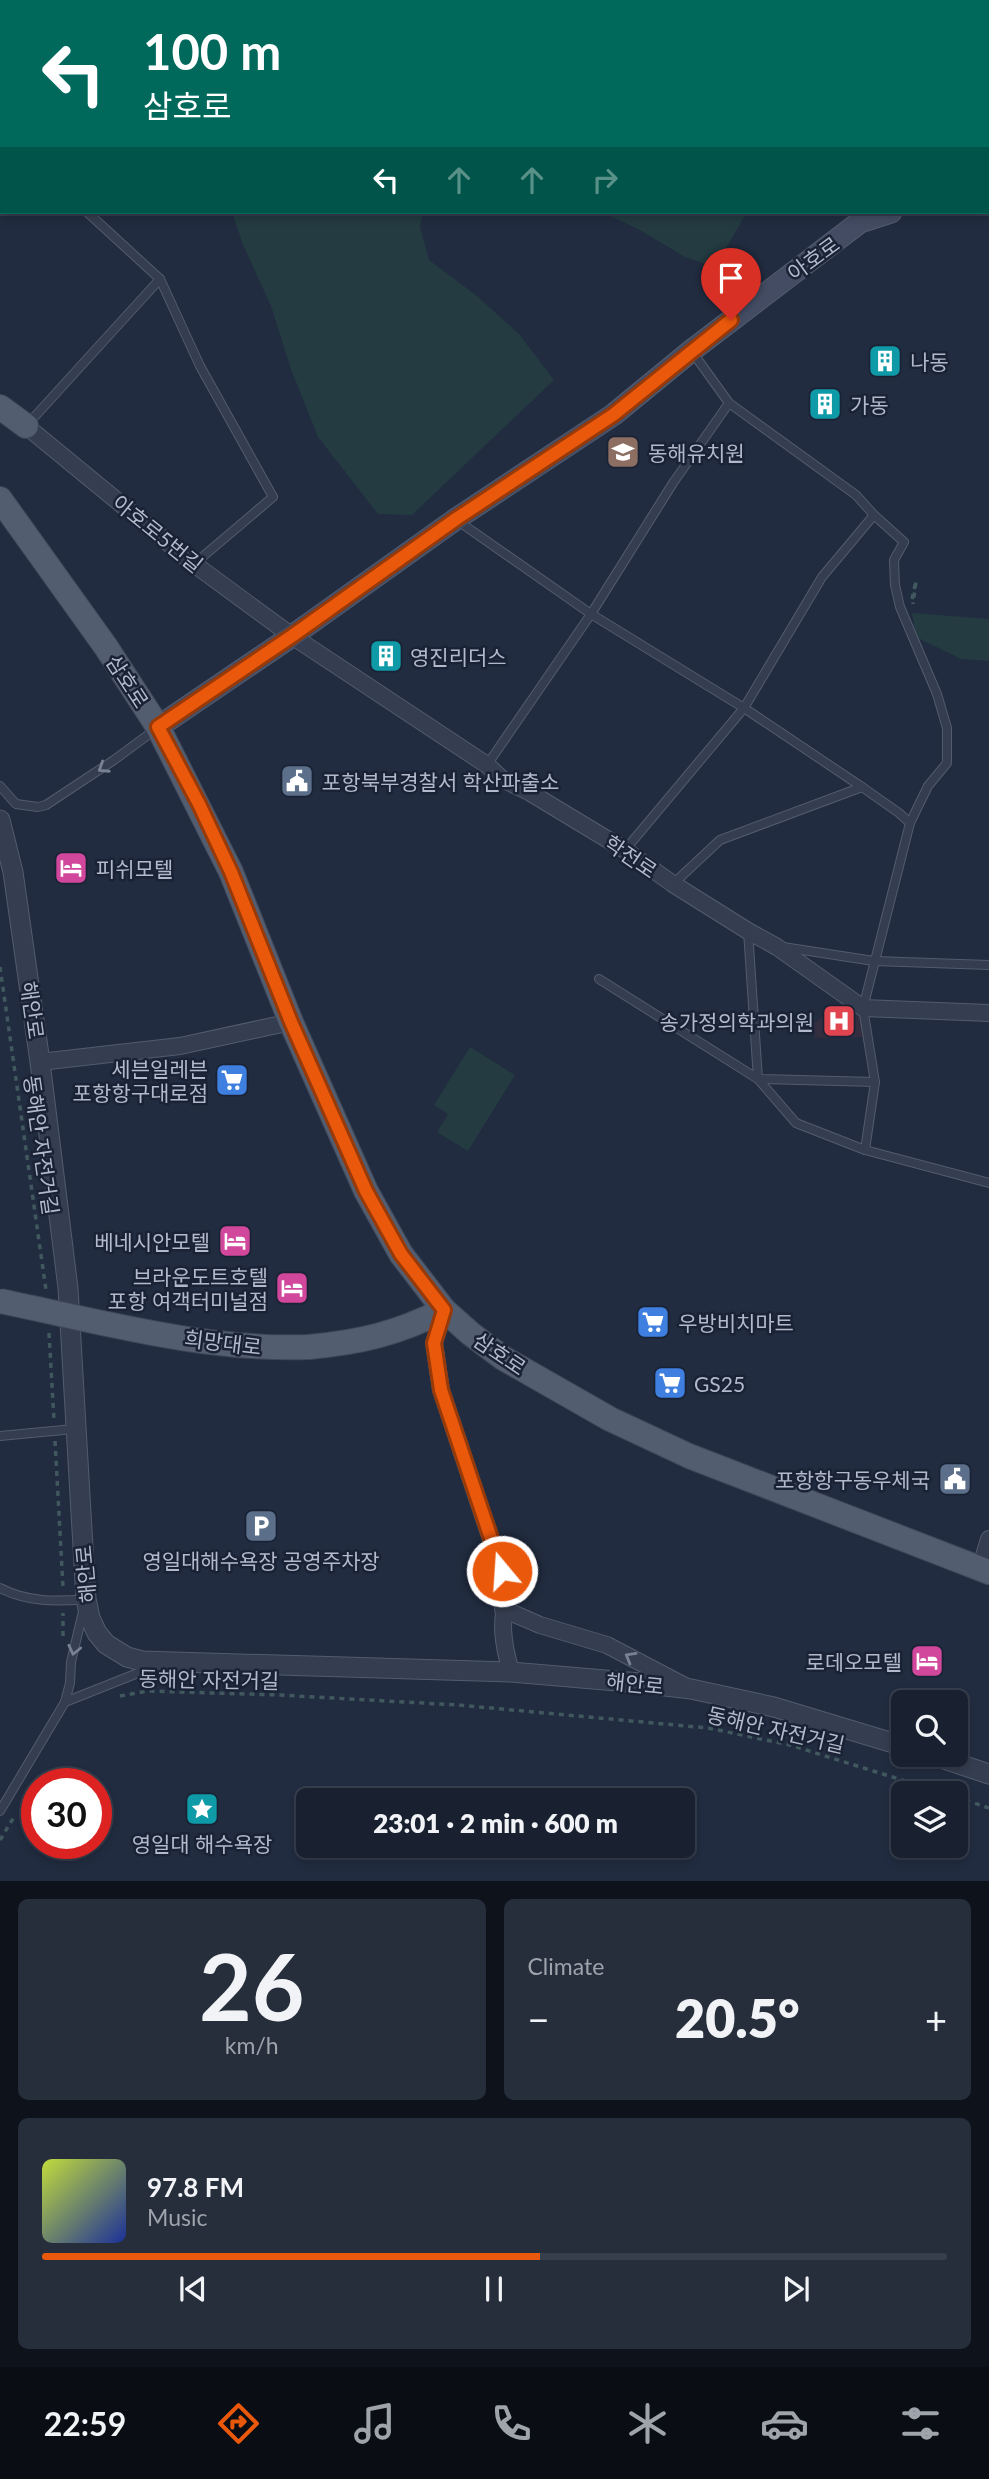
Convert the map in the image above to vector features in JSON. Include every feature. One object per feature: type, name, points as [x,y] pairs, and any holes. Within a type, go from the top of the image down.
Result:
[{"type":"main road","name":"아호로","points":[[158,727],[456,519],[613,415],[691,351],[860,222],[885,214]]},
{"type":"main road","points":[[0,407],[26,426]]},
{"type":"main road","points":[[0,423],[10,421],[26,426]]},
{"type":"main road","name":"삼호로","points":[[2,501],[106,647],[158,727],[231,872],[291,1022],[360,1179],[384,1226],[416,1276],[444,1310],[503,1357],[621,1424],[689,1456],[985,1571]]},
{"type":"main road","name":"희망대로","points":[[0,1301],[208,1343],[265,1348],[309,1347],[379,1337],[415,1325],[444,1310]]},
{"type":"street","name":"아호로5번길","points":[[26,426],[194,564],[292,636]]},
{"type":"street","name":"학전로","points":[[292,636],[487,765],[502,779],[529,792],[625,850],[673,884],[777,947],[863,1008]]},
{"type":"street","name":"해안로","points":[[0,822],[13,872],[68,1288],[86,1599],[90,1618],[97,1633],[106,1643],[127,1657],[161,1663],[511,1671],[691,1689],[811,1717],[891,1742]]},
{"type":"street","points":[[863,1008],[989,1013]]},
{"type":"street","points":[[40,1062],[180,1046],[291,1022]]},
{"type":"street","points":[[444,1310],[434,1343],[441,1390],[509,1593],[503,1609],[503,1642],[511,1671]]},
{"type":"street","points":[[985,1571],[989,1539]]},
{"type":"street","points":[[503,1609],[540,1625],[607,1645],[691,1689]]},
{"type":"street","points":[[968,1767],[989,1774]]},
{"type":"lane","points":[[89,214],[160,279],[200,366],[273,497],[194,564]]},
{"type":"lane","points":[[26,426],[160,279]]},
{"type":"lane","points":[[691,351],[729,403],[856,495],[904,542],[894,559],[895,585],[900,607],[937,694],[947,728],[947,762],[928,786],[910,823],[863,1008],[875,1082],[865,1150]]},
{"type":"lane","points":[[487,765],[729,403]]},
{"type":"lane","points":[[625,850],[744,708],[822,577],[874,515]]},
{"type":"lane","points":[[456,519],[590,614],[744,708],[862,787],[910,823]]},
{"type":"lane","points":[[0,786],[16,804],[28,807],[46,805],[158,727]]},
{"type":"lane","points":[[673,884],[720,840],[862,787]]},
{"type":"lane","points":[[748,931],[758,1079]]},
{"type":"lane","points":[[777,947],[874,961],[989,965]]},
{"type":"lane","points":[[598,979],[758,1079],[796,1123],[865,1150],[989,1183]]},
{"type":"lane","points":[[758,1079],[875,1082]]},
{"type":"lane","points":[[0,1436],[77,1429]]},
{"type":"lane","points":[[0,1588],[20,1597],[64,1601],[86,1599],[71,1662],[70,1683],[65,1702],[0,1811]]},
{"type":"lane","points":[[65,1702],[161,1663]]},
{"type":"path","name":"동해안 자전거길","points":[[0,967],[47,1298]]},
{"type":"path","points":[[48,1325],[64,1601],[62,1647]]},
{"type":"path","name":"동해안 자전거길","points":[[118,1696],[148,1692],[279,1695],[458,1705],[708,1728],[802,1748],[906,1781]]},
{"type":"path","points":[[968,1801],[989,1808]]},
{"type":"shaded area","points":[[840,1003],[865,1016],[865,1037],[815,1038],[814,1023]]},
{"type":"green space","points":[[233,214],[423,214],[420,227],[429,260],[477,296],[519,334],[554,380],[412,515],[378,514],[318,437],[292,372],[271,306],[243,245]]},
{"type":"green space","points":[[606,214],[746,214],[715,267],[685,257]]},
{"type":"green space","points":[[912,613],[989,619],[989,661],[961,659],[916,637]]},
{"type":"green space","points":[[470,1047],[515,1075],[468,1151],[437,1132],[448,1114],[434,1105]]},
{"type":"place","name":"나동","points":[[885,361]]},
{"type":"place","name":"가동","points":[[825,404]]},
{"type":"place","name":"동해유치원","points":[[623,452]]},
{"type":"place","name":"영진리더스","points":[[386,656]]},
{"type":"place","name":"포항북부경찰서 학산파출소","points":[[297,781]]},
{"type":"place","name":"피쉬모텔","points":[[71,868]]},
{"type":"place","name":"송가정의학과의원","points":[[839,1021]]},
{"type":"place","name":"세븐일레븐 포항항구대로점","points":[[232,1080]]},
{"type":"place","name":"베네시안모텔","points":[[235,1241]]},
{"type":"place","name":"브라운도트호텔 포항 여객터미널점","points":[[292,1288]]},
{"type":"place","name":"우방비치마트","points":[[653,1322]]},
{"type":"place","name":"GS25","points":[[670,1383]]},
{"type":"place","name":"포항항구동우체국","points":[[955,1479]]},
{"type":"place","name":"영일대해수욕장 공영주차장","points":[[261,1526]]},
{"type":"place","name":"로데오모텔","points":[[927,1661]]},
{"type":"place","name":"영일대 해수욕장","points":[[202,1809]]},
{"type":"route","points":[[502,1571],[441,1390],[434,1343],[444,1310],[401,1254],[366,1191],[291,1022],[231,872],[158,727],[456,519],[613,415],[731,320]]}]
